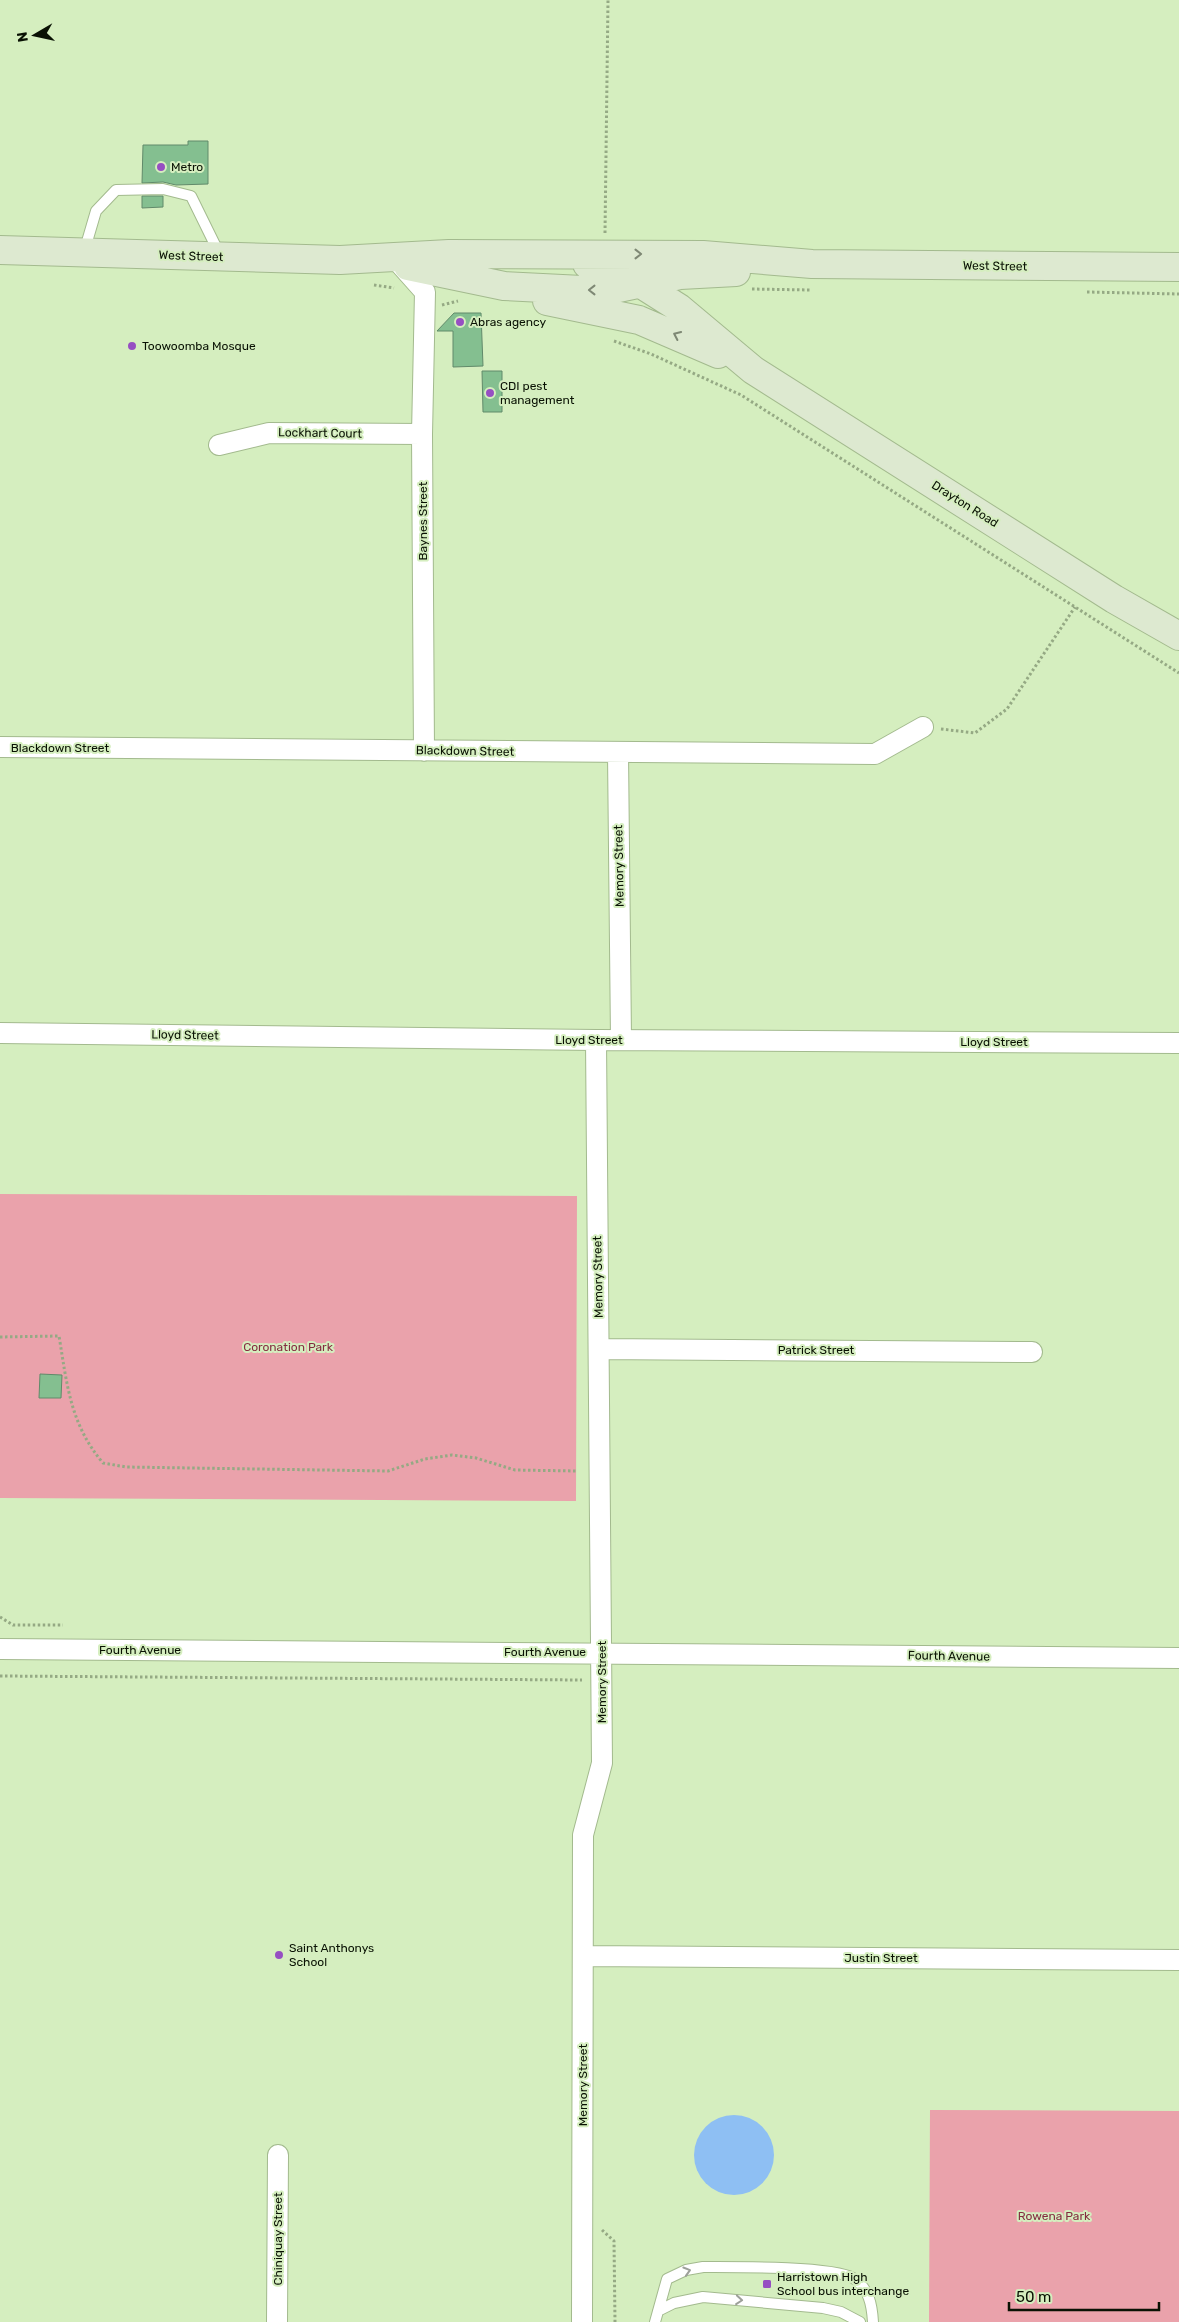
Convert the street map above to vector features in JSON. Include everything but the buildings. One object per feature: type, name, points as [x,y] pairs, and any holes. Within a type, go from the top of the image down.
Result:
[{"type":"main road","name":"West Street","points":[[0,250],[221,256],[385,269]]},
{"type":"main road","points":[[385,269],[449,254],[703,255],[812,277]]},
{"type":"main road","points":[[449,254],[598,265],[618,270],[679,308],[753,370]]},
{"type":"main road","name":"West Street","points":[[812,277],[1179,267]]},
{"type":"main road","points":[[385,269],[463,289],[504,286],[609,290],[680,275],[738,272],[812,277]]},
{"type":"main road","points":[[504,286],[554,304],[639,320],[753,370]]},
{"type":"main road","name":"Drayton Road","points":[[753,370],[1114,599],[1179,636]]},
{"type":"street","points":[[385,269],[425,298],[463,289]]},
{"type":"street","name":"Baynes Street","points":[[424,751],[422,434],[425,298]]},
{"type":"street","name":"Lockhart Court","points":[[219,445],[245,437],[276,432],[422,434]]},
{"type":"street","name":"Blackdown Street","points":[[0,747],[875,754],[923,727]]},
{"type":"street","name":"Memory Street","points":[[618,753],[622,1040]]},
{"type":"street","name":"Lloyd Street","points":[[0,1033],[596,1040],[1179,1043]]},
{"type":"street","name":"Memory Street","points":[[582,2322],[583,1835],[602,1763],[596,1040]]},
{"type":"street","name":"Patrick Street","points":[[599,1349],[1032,1352]]},
{"type":"street","name":"Fourth Avenue","points":[[0,1649],[1179,1658]]},
{"type":"street","name":"Justin Street","points":[[583,1956],[1179,1960]]},
{"type":"street","name":"Chiniquay Street","points":[[277,2322],[278,2155]]},
{"type":"lane","points":[[83,253],[96,211],[116,190],[163,189],[191,196],[210,230],[221,256]]},
{"type":"lane","points":[[656,2322],[667,2279],[686,2270],[703,2267],[822,2271],[849,2276],[867,2291],[873,2322]]},
{"type":"lane","points":[[658,2311],[674,2303],[703,2297],[823,2308],[840,2312],[860,2322]]},
{"type":"path","points":[[605,236],[608,0]]},
{"type":"path","points":[[385,269],[392,287],[400,291],[405,302],[425,298],[444,305],[463,289]]},
{"type":"path","points":[[742,289],[812,277]]},
{"type":"path","points":[[1086,292],[1179,294]]},
{"type":"path","points":[[604,337],[651,354],[741,395],[1179,673]]},
{"type":"path","points":[[923,727],[975,733],[1007,709],[1075,607]]},
{"type":"path","points":[[0,1337],[59,1336],[68,1395],[76,1420],[90,1448],[102,1463],[126,1467],[388,1471],[425,1459],[452,1455],[476,1458],[515,1470],[576,1471]]},
{"type":"path","points":[[0,1617],[13,1625],[62,1626]]},
{"type":"path","points":[[0,1676],[582,1680]]},
{"type":"green space","name":"Coronation Park","points":[[0,1194],[577,1196],[576,1501],[0,1498]]},
{"type":"green space","name":"Rowena Park","points":[[930,2110],[1179,2111],[1179,2322],[929,2322]]},
{"type":"water","points":[[734,2115],[749,2118],[762,2127],[771,2140],[774,2155],[771,2170],[762,2183],[749,2192],[734,2195],[719,2192],[706,2183],[697,2170],[694,2155],[697,2140],[706,2127],[719,2118]]},
{"type":"place","name":"Metro","points":[[161,167]]},
{"type":"place","name":"Abras agency","points":[[460,322]]},
{"type":"place","name":"Toowoomba Mosque","points":[[132,346]]},
{"type":"place","name":"CDI pest management","points":[[490,393]]},
{"type":"place","name":"Saint Anthonys School","points":[[279,1955]]},
{"type":"place","name":"Harristown High School bus interchange","points":[[767,2284]]}]
